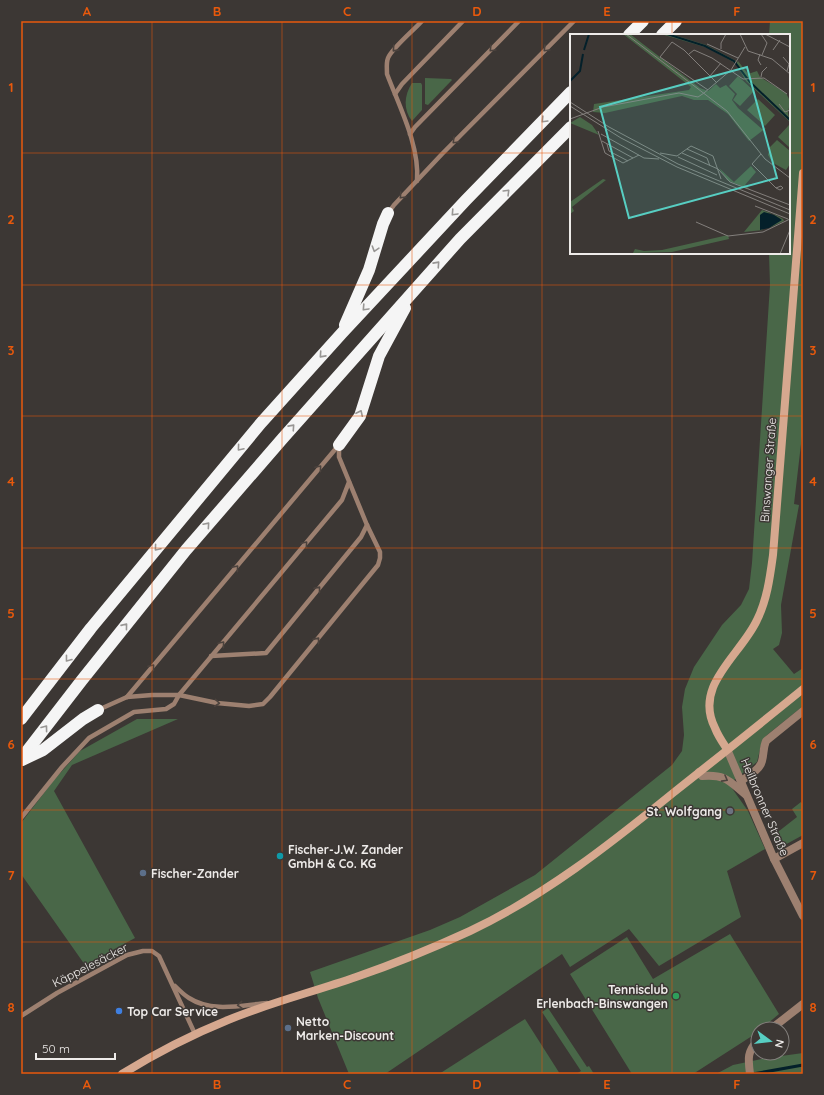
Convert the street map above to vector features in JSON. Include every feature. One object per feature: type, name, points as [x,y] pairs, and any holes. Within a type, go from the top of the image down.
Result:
[{"type":"highway","points":[[630,34],[643,21]]},
{"type":"highway","points":[[663,34],[676,21]]},
{"type":"highway","points":[[21,719],[91,628],[261,423],[342,333],[466,200],[570,93]]},
{"type":"highway","points":[[21,760],[87,673],[186,550],[283,438],[460,239],[570,128]]},
{"type":"highway","points":[[342,333],[369,270],[383,224],[388,213]]},
{"type":"highway","points":[[338,445],[360,416],[379,356],[415,289]]},
{"type":"highway","points":[[21,760],[43,750],[83,719],[98,710]]},
{"type":"main road","name":"Binswanger Straße","points":[[727,750],[714,728],[710,716],[710,702],[712,688],[721,670],[746,638],[757,621],[765,600],[770,579],[803,173]]},
{"type":"main road","points":[[122,1074],[156,1054],[229,1019],[278,1001],[355,978],[418,954],[471,931],[513,908],[559,880],[607,846],[803,689]]},
{"type":"street","points":[[741,781],[759,768],[762,762],[766,742],[803,711]]},
{"type":"street","name":"Heilbronner Straße","points":[[727,750],[774,859],[803,916]]},
{"type":"street","points":[[699,772],[702,776],[718,776],[726,778],[748,797]]},
{"type":"street","points":[[774,859],[803,843]]},
{"type":"street","points":[[781,1021],[803,1004]]},
{"type":"street","points":[[750,1051],[748,1056],[750,1074]]},
{"type":"lane","points":[[417,180],[418,164],[410,134],[387,74],[388,58],[422,21]]},
{"type":"lane","points":[[395,94],[402,84],[463,21]]},
{"type":"lane","points":[[410,134],[415,127],[520,21]]},
{"type":"lane","points":[[388,213],[442,154],[574,21]]},
{"type":"lane","points":[[98,710],[127,697],[163,694],[179,695],[217,703],[249,706],[263,704],[270,698],[378,565],[380,558],[380,552],[367,525],[339,457],[338,445]]},
{"type":"lane","points":[[127,697],[338,445]]},
{"type":"lane","points":[[21,818],[62,767],[88,738],[134,712],[166,709],[174,704],[179,695],[211,656],[342,500],[349,482]]},
{"type":"lane","points":[[211,656],[266,653],[361,537],[367,525]]},
{"type":"lane","name":"Käppelesäcker","points":[[21,1016],[127,955],[143,951],[152,951],[159,956],[195,1034]]},
{"type":"lane","points":[[173,985],[189,998],[200,1004],[213,1007],[278,1001]]},
{"type":"green space","points":[[770,21],[803,21],[803,427],[794,504],[799,505],[781,605],[782,633],[779,645],[773,649],[794,674],[803,668],[803,706],[767,735],[762,741],[757,762],[729,784],[748,811],[765,849],[727,871],[741,917],[659,966],[629,929],[570,967],[562,954],[385,1074],[349,1074],[318,998],[310,972],[430,930],[460,917],[535,875],[672,765],[682,751],[684,735],[682,707],[685,689],[694,667],[722,625],[741,605],[749,589],[752,563],[770,285],[769,254],[790,254],[790,34],[769,34]]},
{"type":"green space","points":[[425,78],[452,80],[428,105],[425,104]]},
{"type":"green space","points":[[412,83],[421,83],[422,85],[422,110],[412,121],[407,112],[406,97]]},
{"type":"green space","points":[[137,719],[178,719],[72,765],[54,791],[135,938],[85,965],[21,874],[21,823],[54,780],[80,751]]},
{"type":"green space","points":[[801,802],[803,805],[803,835],[781,847],[778,847],[774,835],[797,817],[792,809]]},
{"type":"green space","name":"Tennisclub Erlenbach-Binswangen","points":[[730,934],[779,1014],[771,1021],[750,1021],[750,1037],[693,1074],[632,1074],[570,974],[627,937],[653,979]]},
{"type":"green space","points":[[548,1008],[587,1067],[589,1066],[594,1074],[576,1074],[581,1071],[542,1012]]},
{"type":"green space","points":[[525,1019],[560,1074],[439,1074]]},
{"type":"green space","points":[[803,1053],[803,1074],[716,1074],[733,1065],[752,1061],[790,1061],[790,1055]]},
{"type":"waterway","points":[[753,1074],[803,1065]]},
{"type":"place","name":"St. Wolfgang","points":[[730,811]]},
{"type":"place","name":"Fischer-J.W. Zander GmbH & Co. KG","points":[[280,856]]},
{"type":"place","name":"Fischer-Zander","points":[[143,873]]},
{"type":"place","name":"Tennisclub Erlenbach-Binswangen","points":[[676,996]]},
{"type":"place","name":"Top Car Service","points":[[119,1011]]},
{"type":"place","name":"Netto Marken-Discount","points":[[288,1028]]}]
